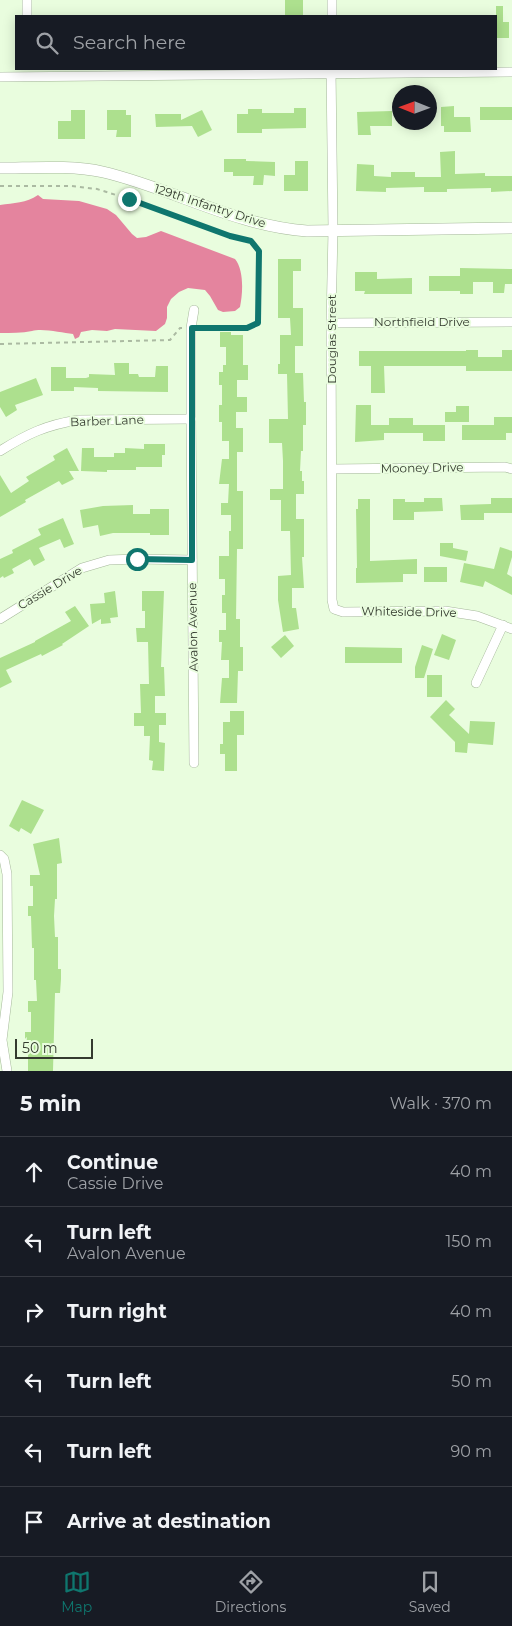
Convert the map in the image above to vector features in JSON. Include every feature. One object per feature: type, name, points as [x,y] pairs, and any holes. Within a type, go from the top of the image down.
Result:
[{"type":"street","points":[[27,0],[27,15]]},
{"type":"street","points":[[332,0],[332,15]]},
{"type":"street","points":[[0,77],[28,72],[512,72]]},
{"type":"street","name":"Douglas Street","points":[[331,72],[333,230],[332,600],[334,610]]},
{"type":"street","name":"129th Infantry Drive","points":[[0,168],[56,168],[101,172],[255,223],[284,229],[512,228]]},
{"type":"street","name":"Avalon Avenue","points":[[194,310],[192,328],[191,420],[194,763]]},
{"type":"street","name":"Northfield Drive","points":[[332,323],[512,322]]},
{"type":"street","name":"Barber Lane","points":[[0,451],[38,429],[62,422],[78,420],[191,420]]},
{"type":"street","name":"Mooney Drive","points":[[332,469],[512,469]]},
{"type":"street","name":"Cassie Drive","points":[[0,619],[82,568],[110,560],[192,560]]},
{"type":"street","name":"Whiteside Drive","points":[[334,610],[343,612],[445,611],[477,616],[512,629]]},
{"type":"street","points":[[476,683],[503,625]]},
{"type":"street","points":[[0,855],[4,859],[7,874],[4,982],[7,1002],[2,1040],[7,1071]]},
{"type":"path","points":[[0,186],[72,186],[97,189],[230,236],[251,241],[259,251],[258,323],[247,328],[180,328],[170,340],[0,344]]},
{"type":"shaded area","points":[[38,195],[43,199],[79,201],[107,209],[116,215],[137,238],[146,237],[161,231],[235,259],[241,275],[242,295],[240,307],[235,311],[223,312],[218,310],[205,290],[188,288],[179,292],[171,299],[167,307],[165,324],[156,331],[92,330],[81,332],[79,337],[75,339],[73,334],[47,330],[0,333],[0,205],[24,201]]},
{"type":"building","points":[[285,0],[303,0],[303,15],[285,15]]},
{"type":"building","points":[[496,6],[503,6],[503,22],[509,22],[509,38],[497,38]]},
{"type":"building","points":[[454,106],[454,117],[470,117],[471,132],[444,132],[444,126],[441,126],[441,107]]},
{"type":"building","points":[[480,107],[512,107],[512,120],[480,120]]},
{"type":"building","points":[[294,108],[306,108],[306,128],[262,129],[262,133],[237,133],[237,114],[248,114],[248,109],[262,109],[262,113],[294,113]]},
{"type":"building","points":[[71,110],[85,110],[85,139],[58,139],[58,121],[71,121]]},
{"type":"building","points":[[107,110],[126,110],[126,115],[131,115],[131,137],[116,137],[117,130],[107,130]]},
{"type":"building","points":[[202,110],[212,130],[198,137],[192,126],[156,127],[155,114],[181,114],[181,120]]},
{"type":"building","points":[[392,111],[392,126],[370,126],[371,135],[358,135],[357,112]]},
{"type":"building","points":[[455,151],[455,174],[485,173],[485,176],[512,176],[512,191],[491,192],[491,188],[447,189],[447,192],[424,192],[424,187],[386,188],[386,192],[356,191],[357,164],[374,165],[374,176],[391,177],[391,172],[415,172],[415,177],[441,177],[440,152]]},
{"type":"building","points":[[224,159],[275,162],[275,176],[264,175],[263,185],[253,185],[254,176],[233,176],[233,172],[224,172]]},
{"type":"building","points":[[295,161],[308,161],[308,191],[284,191],[284,175],[295,175]]},
{"type":"building","points":[[278,259],[301,259],[301,271],[293,271],[293,308],[303,308],[303,346],[295,346],[295,373],[303,373],[304,402],[306,402],[306,425],[303,425],[303,451],[301,451],[300,471],[302,471],[302,481],[304,481],[304,494],[296,494],[296,519],[304,519],[304,557],[302,557],[304,588],[292,588],[292,608],[296,608],[299,629],[283,632],[278,600],[278,576],[291,575],[290,531],[281,531],[281,500],[270,500],[270,489],[283,489],[283,461],[282,443],[269,443],[269,419],[288,419],[287,374],[278,374],[278,364],[280,364],[280,335],[291,335],[290,318],[278,318]]},
{"type":"building","points":[[460,268],[512,269],[512,284],[505,284],[504,293],[493,293],[493,282],[473,282],[473,294],[460,294],[460,291],[429,291],[429,276],[460,276]]},
{"type":"building","points":[[355,272],[377,272],[377,279],[412,278],[412,294],[364,294],[365,291],[355,291]]},
{"type":"building","points":[[220,332],[231,332],[231,335],[243,335],[243,365],[248,365],[248,380],[237,380],[237,397],[247,397],[247,412],[236,412],[236,428],[243,428],[243,452],[237,452],[237,491],[243,491],[243,549],[237,549],[236,619],[240,619],[240,647],[243,647],[243,671],[238,671],[237,703],[220,703],[222,678],[229,678],[229,660],[221,660],[222,642],[219,642],[219,630],[226,630],[226,613],[222,613],[222,595],[225,595],[225,579],[219,579],[219,556],[229,556],[231,515],[221,515],[221,503],[228,503],[229,484],[219,484],[222,459],[229,459],[229,441],[222,441],[222,422],[219,422],[219,405],[222,405],[222,385],[219,385],[219,372],[223,372],[223,365],[226,365],[226,347],[220,347]]},
{"type":"building","points":[[478,350],[478,357],[502,357],[502,350],[512,350],[512,371],[466,371],[466,366],[384,366],[385,393],[371,393],[371,366],[359,366],[359,351]]},
{"type":"building","points":[[114,363],[129,363],[129,374],[138,374],[139,377],[155,377],[156,366],[168,366],[168,392],[98,391],[98,388],[74,387],[74,391],[51,391],[51,367],[66,367],[66,378],[86,378],[89,377],[89,374],[115,375]]},
{"type":"building","points":[[36,378],[43,395],[15,405],[17,410],[6,417],[0,407],[0,392]]},
{"type":"building","points":[[356,405],[371,405],[371,425],[389,425],[389,418],[413,418],[413,425],[445,425],[445,441],[423,441],[423,433],[384,433],[384,440],[355,442]]},
{"type":"building","points":[[456,406],[469,406],[469,422],[445,422],[445,412],[456,412]]},
{"type":"building","points":[[494,417],[512,417],[512,433],[506,433],[506,440],[462,440],[462,425],[494,425]]},
{"type":"building","points":[[144,444],[165,444],[165,455],[162,455],[162,467],[136,467],[136,470],[107,470],[107,472],[81,471],[82,448],[94,448],[94,457],[114,457],[114,453],[125,453],[125,448],[144,449]]},
{"type":"building","points":[[67,448],[79,471],[69,471],[74,479],[62,485],[59,481],[0,517],[0,475],[11,493],[29,481],[26,477],[55,460],[53,456]]},
{"type":"building","points":[[424,498],[442,498],[443,511],[414,512],[414,520],[393,520],[393,499],[405,499],[405,502],[424,502]]},
{"type":"building","points":[[491,498],[512,498],[512,513],[484,513],[484,520],[461,520],[460,505],[491,504]]},
{"type":"building","points":[[358,499],[370,499],[370,561],[417,559],[417,574],[403,574],[403,582],[356,583],[356,509],[358,509]]},
{"type":"building","points":[[133,505],[133,514],[150,514],[150,509],[169,509],[169,535],[113,533],[100,536],[98,525],[83,528],[80,510],[103,506]]},
{"type":"building","points":[[63,518],[74,544],[64,548],[60,539],[39,548],[45,560],[34,566],[30,559],[12,569],[14,573],[0,578],[0,559],[13,553],[12,550],[41,535],[38,529]]},
{"type":"building","points":[[440,543],[453,543],[453,548],[468,551],[466,561],[440,556]]},
{"type":"building","points":[[500,547],[512,551],[507,574],[512,577],[512,595],[485,581],[483,587],[460,582],[464,563],[494,569]]},
{"type":"building","points":[[424,567],[447,567],[447,582],[424,582]]},
{"type":"building","points":[[115,591],[118,617],[110,618],[111,623],[101,624],[101,619],[92,624],[90,604],[105,603],[104,593]]},
{"type":"building","points":[[142,591],[164,591],[161,667],[164,667],[165,696],[155,696],[155,713],[166,713],[166,725],[159,725],[159,742],[165,743],[164,771],[152,770],[153,761],[149,760],[150,736],[144,736],[144,726],[134,726],[134,713],[141,713],[140,684],[149,684],[148,642],[137,642],[136,628],[145,628],[145,611],[142,611]]},
{"type":"building","points":[[75,606],[89,626],[63,645],[42,656],[41,654],[6,670],[12,682],[0,688],[0,658],[35,642],[71,621],[65,612]]},
{"type":"building","points":[[442,634],[456,640],[449,660],[434,655]]},
{"type":"building","points":[[285,635],[294,646],[281,658],[271,647]]},
{"type":"building","points":[[422,645],[433,649],[424,678],[415,678],[415,667]]},
{"type":"building","points":[[345,647],[402,648],[402,663],[345,663]]},
{"type":"building","points":[[427,675],[442,675],[442,697],[427,697]]},
{"type":"building","points":[[446,700],[455,709],[449,715],[469,734],[470,721],[495,722],[493,745],[468,743],[467,753],[455,752],[455,742],[430,717]]},
{"type":"building","points":[[230,711],[244,711],[244,735],[237,735],[237,771],[225,771],[225,754],[220,754],[220,744],[223,744],[223,722],[230,722]]},
{"type":"building","points":[[22,800],[44,810],[31,834],[21,828],[19,832],[9,826]]},
{"type":"building","points":[[59,838],[62,863],[57,864],[57,899],[55,899],[54,916],[55,937],[58,937],[58,969],[61,969],[61,979],[60,993],[55,993],[53,1071],[28,1071],[28,1043],[25,1043],[25,1032],[31,1032],[31,1012],[28,1012],[28,1001],[37,1001],[36,980],[34,980],[31,916],[28,916],[28,906],[33,906],[33,886],[30,886],[30,875],[40,875],[33,844]]},
{"type":"route","points":[[129,199],[230,236],[251,241],[259,251],[258,323],[247,328],[192,328],[192,560],[137,559]]}]
